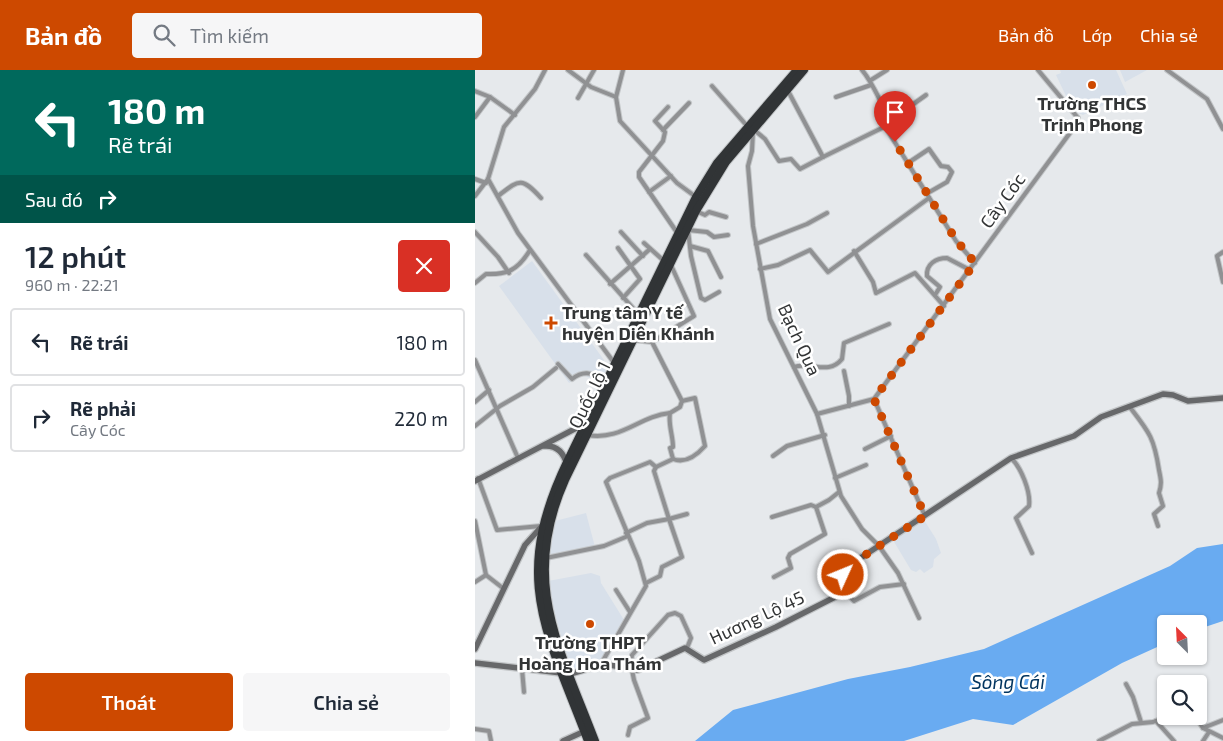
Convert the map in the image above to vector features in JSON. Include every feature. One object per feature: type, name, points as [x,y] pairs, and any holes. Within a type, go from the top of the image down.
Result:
[{"type":"highway","name":"Quốc lộ 1","points":[[595,741],[545,629],[539,596],[537,559],[542,526],[553,492],[586,423],[639,315],[696,210],[750,128],[797,70]]},
{"type":"highway","name":"Quốc lộ 1","points":[[588,741],[549,615],[544,588],[544,559],[550,520],[569,473],[633,340],[696,197],[717,163],[804,70]]},
{"type":"street","points":[[475,196],[487,181],[504,127],[535,89],[545,70]]},
{"type":"street","points":[[568,70],[587,84],[617,97]]},
{"type":"street","points":[[578,98],[594,70]]},
{"type":"street","points":[[623,70],[617,97],[620,121],[653,154],[671,176],[696,197]]},
{"type":"street","points":[[862,70],[889,118]]},
{"type":"street","points":[[836,97],[871,83],[887,70]]},
{"type":"street","name":"Cây Cóc","points":[[874,399],[1079,120],[1038,70]]},
{"type":"street","points":[[1167,70],[1207,99],[1223,129]]},
{"type":"street","points":[[712,86],[750,128],[765,139],[779,161],[791,159],[800,169],[883,127],[889,118],[905,110],[926,95]]},
{"type":"street","points":[[787,90],[823,158]]},
{"type":"street","points":[[475,91],[490,97],[515,115]]},
{"type":"street","points":[[475,117],[490,97]]},
{"type":"street","points":[[663,130],[689,103]]},
{"type":"street","points":[[668,107],[655,121],[665,134],[663,141],[639,174],[649,192],[679,234]]},
{"type":"street","points":[[883,127],[956,240],[975,263]]},
{"type":"street","name":"Bạch Qua","points":[[750,128],[753,147],[748,166],[756,244],[770,319],[817,414],[825,435],[839,492],[851,514],[879,546],[904,584],[919,618]]},
{"type":"street","points":[[760,269],[779,265],[810,250],[828,272],[947,182],[952,172],[949,167],[941,166],[929,149],[908,163]]},
{"type":"street","points":[[649,192],[671,176]]},
{"type":"street","points":[[475,179],[487,181],[491,184],[515,230],[615,364]]},
{"type":"street","points":[[498,196],[514,183],[519,182],[532,188],[541,198]]},
{"type":"street","points":[[696,210],[705,215],[710,212],[726,217]]},
{"type":"street","points":[[756,244],[813,222],[827,213]]},
{"type":"street","points":[[719,292],[705,300],[701,298],[687,229],[707,232],[714,237],[729,235]]},
{"type":"street","points":[[475,232],[498,257],[509,273]]},
{"type":"street","points":[[621,232],[643,256]]},
{"type":"street","points":[[633,340],[652,342],[694,316],[667,262],[645,243]]},
{"type":"street","points":[[690,246],[708,251],[721,277]]},
{"type":"street","points":[[618,248],[640,279],[623,298]]},
{"type":"street","points":[[610,284],[650,249]]},
{"type":"street","points":[[475,283],[486,274],[496,276],[509,273],[530,250]]},
{"type":"street","points":[[854,251],[873,282],[876,293],[914,273],[921,278],[929,292],[935,294],[944,306]]},
{"type":"street","points":[[1223,252],[1217,256],[1223,282]]},
{"type":"street","points":[[586,255],[639,315]]},
{"type":"street","points":[[935,294],[940,287],[927,276],[927,267],[931,263],[944,258],[970,270]]},
{"type":"street","points":[[794,367],[805,364],[821,368],[832,366],[842,359],[844,343],[889,324]]},
{"type":"street","points":[[587,435],[609,436],[655,415],[670,413],[680,407],[682,401],[652,342]]},
{"type":"street","points":[[475,360],[518,458]]},
{"type":"street","points":[[475,426],[496,409],[533,387],[557,366],[572,379],[580,373],[587,372],[607,380]]},
{"type":"street","points":[[844,371],[849,406]]},
{"type":"street","points":[[475,402],[489,390]]},
{"type":"street","points":[[904,584],[880,586],[854,600],[844,590],[843,575],[845,569],[1011,458],[1074,436],[1101,417],[1166,394],[1188,401],[1223,398]]},
{"type":"street","points":[[656,467],[673,459],[680,461],[694,456],[705,446],[695,398],[682,401]]},
{"type":"street","points":[[817,414],[874,399],[925,516]]},
{"type":"street","points":[[1129,406],[1152,436],[1159,460],[1163,485],[1159,492],[1163,506],[1154,514],[1157,526]]},
{"type":"street","points":[[670,413],[673,459]]},
{"type":"street","points":[[542,526],[497,530],[477,480],[595,419]]},
{"type":"street","points":[[773,456],[789,445],[825,435]]},
{"type":"street","points":[[865,449],[891,436]]},
{"type":"street","points":[[540,447],[554,447],[563,453],[569,473]]},
{"type":"street","points":[[1011,458],[1018,466],[1028,496],[1029,506],[1016,518],[1032,553]]},
{"type":"street","points":[[601,664],[644,590],[646,583],[639,561],[606,481],[650,462],[656,467]]},
{"type":"street","points":[[835,478],[866,465]]},
{"type":"street","points":[[646,583],[661,576],[662,567],[682,558],[655,476],[656,467]]},
{"type":"street","points":[[772,516],[811,506],[816,507],[839,492]]},
{"type":"street","points":[[774,577],[791,568],[788,558],[790,554],[825,534],[816,507]]},
{"type":"street","points":[[544,559],[605,546],[647,523],[687,514]]},
{"type":"street","points":[[475,521],[486,575],[505,589]]},
{"type":"street","points":[[475,649],[527,542],[542,526]]},
{"type":"street","points":[[475,552],[481,550]]},
{"type":"street","points":[[475,582],[486,575]]},
{"type":"street","points":[[616,590],[630,612]]},
{"type":"street","name":"Hương Lộ 45","points":[[631,670],[638,670],[687,648],[704,660],[834,598],[844,590]]},
{"type":"street","points":[[628,735],[631,726],[648,718],[631,670],[632,655],[668,615],[675,613],[681,616],[691,638],[687,648]]},
{"type":"street","points":[[475,663],[566,674],[601,664],[631,670]]},
{"type":"street","points":[[522,669],[524,692]]},
{"type":"street","points":[[1126,684],[1133,697],[1141,722]]},
{"type":"street","points":[[1203,728],[1223,720]]},
{"type":"street","points":[[1099,741],[1127,726],[1141,722],[1156,721],[1174,741]]},
{"type":"street","points":[[1201,725],[1209,732],[1223,738]]},
{"type":"street","points":[[475,729],[486,729],[489,731],[491,741]]},
{"type":"street","points":[[563,741],[585,731]]},
{"type":"street","points":[[1203,741],[1209,732]]},
{"type":"shaded area","name":"Trường THCS Trịnh Phong","points":[[1060,70],[1116,70],[1127,94],[1083,115],[1078,113],[1070,98],[1067,98],[1056,75],[1061,73]]},
{"type":"shaded area","points":[[1120,70],[1147,70],[1125,82]]},
{"type":"shaded area","name":"Trung tâm Y tế huyện Diên Khánh","points":[[532,261],[604,360],[601,365],[607,366],[601,382],[582,375],[569,383],[499,286]]},
{"type":"shaded area","points":[[586,513],[595,547],[548,557],[551,531],[555,521]]},
{"type":"shaded area","points":[[924,520],[936,539],[941,553],[934,559],[933,567],[924,573],[920,569],[916,572],[911,570],[893,540]]},
{"type":"shaded area","name":"Trường THPT Hoàng Hoa Thám","points":[[591,573],[600,576],[601,583],[624,620],[599,663],[572,672],[552,605],[548,581]]},
{"type":"water","name":"Sông Cái","points":[[1223,544],[1223,621],[1207,626],[1207,615],[1157,615],[1157,647],[1122,663],[1013,725],[973,719],[904,741],[695,741],[733,710],[848,679],[910,667],[984,649],[1170,566],[1197,548]]},
{"type":"place","name":"Trường THCS Trịnh Phong","points":[[1092,85]]},
{"type":"place","name":"Trung tâm Y tế huyện Diên Khánh","points":[[551,323]]},
{"type":"place","name":"Trường THPT Hoàng Hoa Thám","points":[[590,624]]},
{"type":"route","points":[[843,575],[847,567],[925,516],[874,399],[975,263],[956,240],[895,142]]}]
